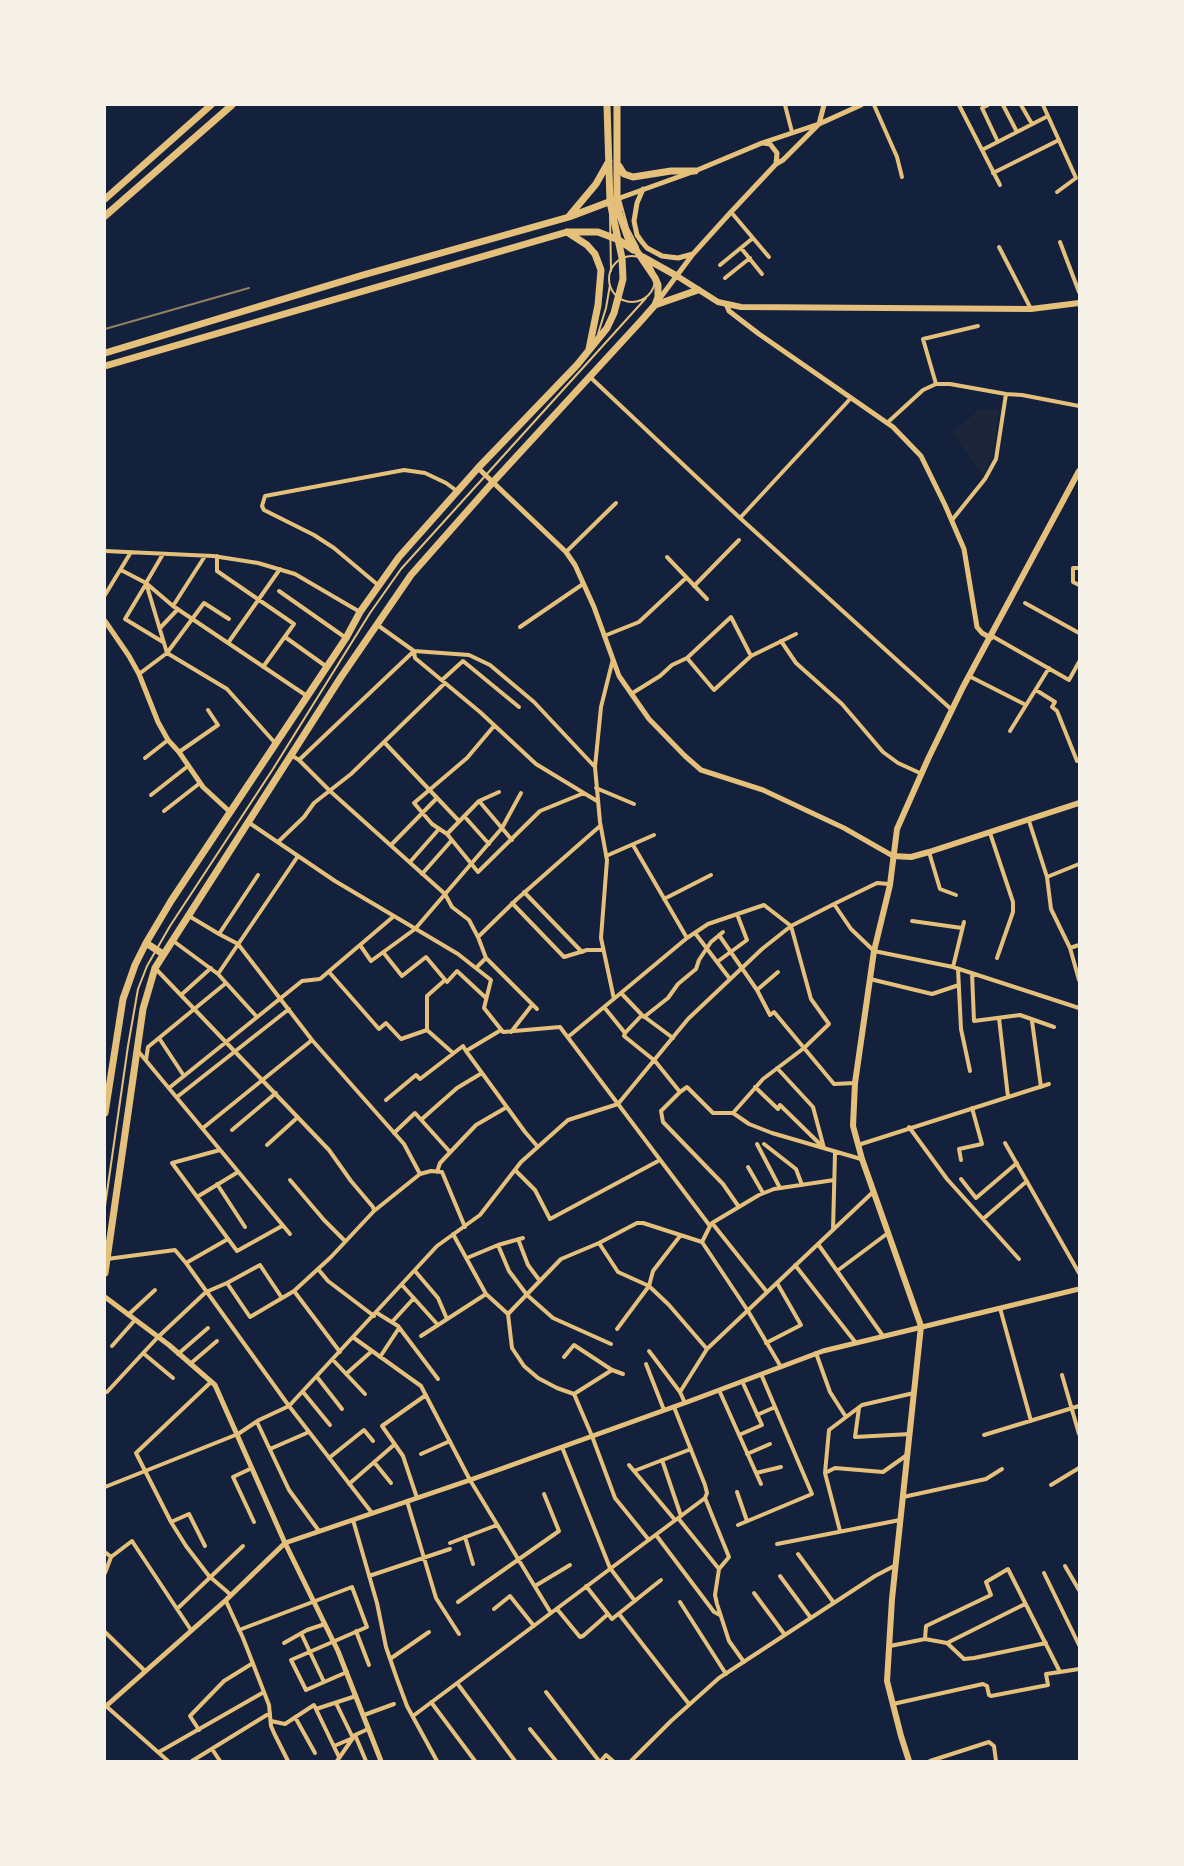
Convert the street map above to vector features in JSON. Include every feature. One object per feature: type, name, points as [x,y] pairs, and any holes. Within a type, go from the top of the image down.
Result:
[{"type":"main road","points":[[105,200],[211,105]]},
{"type":"main road","points":[[105,216],[232,105]]},
{"type":"main road","points":[[105,1113],[123,999],[135,965],[146,943],[230,812],[327,668],[378,585],[399,557],[478,468],[577,365],[607,328],[620,295],[623,279],[609,160],[608,105]]},
{"type":"main road","points":[[105,1273],[147,990],[155,968],[290,754],[411,575],[655,305],[658,285],[624,229],[613,200],[617,164],[618,105]]},
{"type":"main road","points":[[568,217],[589,194],[609,160]]},
{"type":"main road","points":[[617,164],[624,174],[633,177],[671,171],[694,171]]},
{"type":"main road","points":[[105,353],[363,274],[568,217],[613,200]]},
{"type":"main road","points":[[567,232],[587,245],[598,260],[601,270],[598,306],[589,351]]},
{"type":"main road","points":[[105,366],[567,232],[598,232],[619,240],[727,306],[1031,309],[1079,303]]},
{"type":"main road","points":[[655,305],[672,301],[698,290]]},
{"type":"main road","points":[[909,1761],[887,1681],[896,1564],[921,1326],[862,1160],[853,1126],[855,1083],[874,951],[890,885],[897,829],[969,676],[1079,471]]},
{"type":"main road","points":[[893,856],[911,856],[929,852],[1079,803]]},
{"type":"main road","points":[[146,943],[163,954]]},
{"type":"street","points":[[785,105],[792,132]]},
{"type":"street","points":[[655,305],[693,254],[731,212],[819,124],[824,105]]},
{"type":"street","points":[[613,200],[694,171],[762,143],[819,124],[861,105]]},
{"type":"street","points":[[874,105],[897,157],[902,177]]},
{"type":"street","points":[[959,105],[1000,186]]},
{"type":"street","points":[[988,105],[982,108],[999,142]]},
{"type":"street","points":[[1004,105],[1017,132]]},
{"type":"street","points":[[1021,105],[1032,124]]},
{"type":"street","points":[[1043,105],[1076,178],[1057,192]]},
{"type":"street","points":[[982,150],[1048,116]]},
{"type":"street","points":[[993,173],[1059,140]]},
{"type":"street","points":[[762,143],[770,144],[775,150],[778,156],[777,164]]},
{"type":"street","points":[[643,189],[637,203],[634,221],[637,235],[642,242],[647,248],[662,256],[678,258],[693,254]]},
{"type":"street","points":[[731,212],[769,257]]},
{"type":"street","points":[[720,266],[753,238]]},
{"type":"street","points":[[1060,242],[1079,292]]},
{"type":"street","points":[[999,247],[1031,309]]},
{"type":"street","points":[[741,248],[762,274]]},
{"type":"street","points":[[725,278],[750,258]]},
{"type":"street","points":[[727,306],[729,311],[759,334],[887,423],[921,456],[964,549],[977,627],[982,633],[1069,680],[1079,662]]},
{"type":"street","points":[[936,384],[923,339],[978,326]]},
{"type":"street","points":[[589,376],[740,518],[952,710]]},
{"type":"street","points":[[887,423],[922,390],[936,384],[950,384],[1006,394],[1022,394],[1079,406]]},
{"type":"street","points":[[952,520],[985,479],[996,459],[1006,394]]},
{"type":"street","points":[[740,518],[852,398]]},
{"type":"street","points":[[478,468],[566,552],[575,564],[619,676],[649,719],[701,770],[763,790],[844,828],[893,856]]},
{"type":"street","points":[[378,585],[334,548],[314,535],[264,510],[262,506],[265,496],[404,470],[425,474],[446,483],[458,492]]},
{"type":"street","points":[[566,552],[616,502]]},
{"type":"street","points":[[694,586],[739,540]]},
{"type":"street","points":[[105,551],[206,555],[258,563],[296,574],[360,612]]},
{"type":"street","points":[[105,595],[131,552]]},
{"type":"street","points":[[163,554],[125,619],[164,643]]},
{"type":"street","points":[[160,628],[175,608],[206,555]]},
{"type":"street","points":[[217,556],[217,571],[294,624],[263,667]]},
{"type":"street","points":[[667,557],[707,599]]},
{"type":"street","points":[[1079,568],[1073,568],[1073,582],[1079,585]]},
{"type":"street","points":[[228,643],[280,569]]},
{"type":"street","points":[[121,570],[146,583],[175,608],[308,696]]},
{"type":"street","points":[[604,636],[639,622],[686,578]]},
{"type":"street","points":[[146,583],[167,653],[226,689],[276,744]]},
{"type":"street","points":[[520,627],[584,584]]},
{"type":"street","points":[[279,591],[346,638]]},
{"type":"street","points":[[139,674],[167,653],[204,603],[229,619]]},
{"type":"street","points":[[1025,603],[1079,633]]},
{"type":"street","points":[[631,694],[660,676],[672,665],[687,658],[731,617],[751,656]]},
{"type":"street","points":[[105,621],[139,674],[158,722],[168,740],[200,783],[230,812]]},
{"type":"street","points":[[376,624],[414,651],[469,655],[490,665],[534,702],[595,767]]},
{"type":"street","points":[[687,658],[714,690],[751,656],[796,634]]},
{"type":"street","points":[[285,637],[327,668]]},
{"type":"street","points":[[781,641],[796,663],[842,704],[883,752],[898,763],[922,774]]},
{"type":"street","points":[[414,651],[415,658],[536,764],[597,801]]},
{"type":"street","points":[[299,760],[414,651]]},
{"type":"street","points":[[613,659],[602,707],[595,767],[600,826],[606,856],[601,938],[614,999]]},
{"type":"street","points":[[278,842],[304,817],[314,803],[351,774],[463,661],[519,707]]},
{"type":"street","points":[[1010,731],[1049,668]]},
{"type":"street","points":[[969,676],[1026,705]]},
{"type":"street","points":[[1036,690],[1055,702],[1052,707],[1057,711],[1077,761]]},
{"type":"street","points":[[179,752],[218,725],[208,710]]},
{"type":"street","points":[[495,726],[467,758],[414,803],[439,830],[447,834],[478,872],[540,812],[584,793]]},
{"type":"street","points":[[145,758],[168,740]]},
{"type":"street","points":[[384,742],[459,821]]},
{"type":"street","points":[[290,754],[445,894],[452,907],[469,920],[486,958],[537,1009]]},
{"type":"street","points":[[151,795],[188,766]]},
{"type":"street","points":[[164,811],[200,783]]},
{"type":"street","points":[[596,788],[634,804]]},
{"type":"street","points":[[447,834],[479,801],[499,792]]},
{"type":"street","points":[[360,945],[371,961],[415,929],[502,828],[521,793]]},
{"type":"street","points":[[391,845],[437,798]]},
{"type":"street","points":[[479,801],[512,840]]},
{"type":"street","points":[[464,816],[489,844]]},
{"type":"street","points":[[1029,821],[1047,877],[1051,909],[1070,948],[1079,980]]},
{"type":"street","points":[[247,822],[458,954],[491,980],[484,1008],[503,1032],[560,1027],[710,1226],[702,1242]]},
{"type":"street","points":[[478,937],[512,903],[600,826]]},
{"type":"street","points":[[410,862],[439,830]]},
{"type":"street","points":[[990,833],[1013,902],[1013,912],[997,958]]},
{"type":"street","points":[[606,856],[654,835]]},
{"type":"street","points":[[422,874],[452,840]]},
{"type":"street","points":[[633,845],[687,938]]},
{"type":"street","points":[[929,852],[940,889],[956,895]]},
{"type":"street","points":[[218,974],[298,856]]},
{"type":"street","points":[[1047,877],[1079,864]]},
{"type":"street","points":[[219,934],[258,875]]},
{"type":"street","points":[[664,899],[711,875]]},
{"type":"street","points":[[105,1487],[238,1434],[289,1406],[437,1246],[480,1215],[521,1162],[568,1120],[618,1104],[688,1019],[741,968],[790,926],[877,883],[890,885]]},
{"type":"street","points":[[525,892],[582,952]]},
{"type":"street","points":[[512,903],[564,957],[603,950]]},
{"type":"street","points":[[834,904],[851,928],[874,951],[955,968],[1079,1008]]},
{"type":"street","points":[[568,1037],[687,938],[708,924],[764,905],[790,926],[811,999],[828,1024],[804,1048],[755,1087],[733,1113]]},
{"type":"street","points":[[188,914],[238,944],[312,1040],[404,1144],[420,1174]]},
{"type":"street","points":[[717,962],[747,940],[737,914]]},
{"type":"street","points":[[169,1088],[302,981],[321,979],[394,916]]},
{"type":"street","points":[[912,921],[962,928]]},
{"type":"street","points":[[964,922],[955,968],[959,985],[961,1029],[970,1071]]},
{"type":"street","points":[[695,933],[730,979]]},
{"type":"street","points":[[625,1033],[643,1016],[668,998],[678,984],[696,969],[711,942],[721,934],[757,990],[770,1015],[774,1012],[834,1084],[855,1083]]},
{"type":"street","points":[[172,939],[218,974],[256,1017]]},
{"type":"street","points":[[1070,948],[1079,945]]},
{"type":"street","points":[[383,952],[402,976],[426,957],[445,980]]},
{"type":"street","points":[[476,968],[486,958]]},
{"type":"street","points":[[155,968],[236,1050],[329,1150],[374,1211]]},
{"type":"street","points":[[181,995],[211,968]]},
{"type":"street","points":[[329,972],[379,1029],[386,1023],[401,1039],[427,1030]]},
{"type":"street","points":[[453,1053],[427,1030],[427,996],[457,972],[486,998]]},
{"type":"street","points":[[757,990],[778,972]]},
{"type":"street","points":[[972,973],[974,1021],[1020,1016],[1054,1027]]},
{"type":"street","points":[[870,979],[932,994],[959,985]]},
{"type":"street","points":[[146,1060],[148,1047],[226,983]]},
{"type":"street","points":[[621,993],[643,1016],[673,1038]]},
{"type":"street","points":[[511,1032],[532,1005]]},
{"type":"street","points":[[604,1007],[625,1033],[624,1036],[655,1061],[680,1092]]},
{"type":"street","points":[[177,1097],[288,1009]]},
{"type":"street","points":[[999,1018],[1008,1097]]},
{"type":"street","points":[[1032,1021],[1041,1086]]},
{"type":"street","points":[[466,1051],[501,1030]]},
{"type":"street","points":[[159,1038],[184,1076]]},
{"type":"street","points":[[203,1128],[312,1040]]},
{"type":"street","points":[[386,1100],[416,1075],[420,1079],[463,1046],[525,1132],[538,1146]]},
{"type":"street","points":[[137,1051],[290,1234]]},
{"type":"street","points":[[777,1068],[813,1107],[824,1148]]},
{"type":"street","points":[[422,1119],[457,1088],[482,1073]]},
{"type":"street","points":[[858,1145],[1049,1084]]},
{"type":"street","points":[[739,1207],[723,1184],[663,1122],[661,1111],[687,1087],[713,1113],[733,1113],[749,1124],[772,1133],[862,1160]]},
{"type":"street","points":[[755,1087],[778,1109],[780,1105],[824,1148]]},
{"type":"street","points":[[232,1130],[276,1094]]},
{"type":"street","points":[[437,1172],[440,1163],[476,1125],[507,1107]]},
{"type":"street","points":[[961,1160],[959,1149],[982,1143],[972,1108]]},
{"type":"street","points":[[394,1133],[415,1113],[450,1152]]},
{"type":"street","points":[[267,1145],[298,1117]]},
{"type":"street","points":[[909,1127],[948,1179],[1019,1259]]},
{"type":"street","points":[[1005,1143],[1079,1273]]},
{"type":"street","points":[[757,1144],[780,1188]]},
{"type":"street","points":[[764,1144],[796,1169],[802,1185]]},
{"type":"street","points":[[220,1150],[172,1163],[237,1251],[282,1226]]},
{"type":"street","points":[[833,1230],[835,1153]]},
{"type":"street","points":[[515,1170],[535,1190],[550,1219],[660,1160]]},
{"type":"street","points":[[961,1179],[976,1198],[1017,1163]]},
{"type":"street","points":[[748,1167],[763,1193]]},
{"type":"street","points":[[197,1197],[238,1172]]},
{"type":"street","points":[[227,1283],[250,1317],[294,1291],[374,1211],[420,1174],[442,1172],[465,1227]]},
{"type":"street","points":[[290,1180],[345,1241]]},
{"type":"street","points":[[767,1292],[712,1223],[763,1193],[780,1188],[834,1180]]},
{"type":"street","points":[[983,1219],[1027,1181]]},
{"type":"street","points":[[217,1184],[245,1227]]},
{"type":"street","points":[[680,1392],[706,1348],[872,1193]]},
{"type":"street","points":[[508,1314],[561,1259],[638,1223],[643,1223],[702,1242],[748,1311],[781,1367]]},
{"type":"street","points":[[837,1271],[888,1233]]},
{"type":"street","points":[[453,1234],[486,1294],[508,1314],[512,1348],[524,1366],[538,1378],[574,1394],[615,1498],[649,1540]]},
{"type":"street","points":[[617,1329],[649,1286],[653,1271],[680,1236]]},
{"type":"street","points":[[186,1263],[228,1239]]},
{"type":"street","points":[[467,1258],[520,1239],[528,1265],[540,1281]]},
{"type":"street","points":[[599,1243],[618,1272],[649,1286],[669,1305],[706,1348]]},
{"type":"street","points":[[818,1244],[883,1336]]},
{"type":"street","points":[[498,1245],[509,1270],[526,1295],[553,1318],[611,1344]]},
{"type":"street","points":[[107,1259],[175,1250],[289,1406],[372,1513]]},
{"type":"street","points":[[107,1392],[158,1337],[206,1292],[260,1265],[282,1298]]},
{"type":"street","points":[[795,1265],[856,1342]]},
{"type":"street","points":[[318,1269],[328,1281],[399,1328],[438,1379]]},
{"type":"street","points":[[415,1271],[438,1298],[447,1319]]},
{"type":"street","points":[[766,1343],[801,1325],[777,1282]]},
{"type":"street","points":[[402,1285],[438,1325]]},
{"type":"street","points":[[168,1761],[106,1707],[226,1600],[285,1543],[470,1480],[816,1353],[1079,1289]]},
{"type":"street","points":[[128,1314],[155,1290]]},
{"type":"street","points":[[294,1291],[340,1352]]},
{"type":"street","points":[[422,1336],[486,1294]]},
{"type":"street","points":[[105,1297],[158,1337],[215,1386],[285,1543],[333,1640],[381,1761]]},
{"type":"street","points":[[392,1322],[414,1298]]},
{"type":"street","points":[[1000,1307],[1031,1421]]},
{"type":"street","points":[[112,1346],[135,1320]]},
{"type":"street","points":[[178,1354],[208,1328]]},
{"type":"street","points":[[380,1357],[399,1328]]},
{"type":"street","points":[[354,1338],[421,1386],[470,1480],[551,1613]]},
{"type":"street","points":[[190,1364],[217,1341]]},
{"type":"street","points":[[564,1358],[574,1346],[612,1370],[623,1374]]},
{"type":"street","points":[[346,1374],[372,1351]]},
{"type":"street","points":[[650,1351],[680,1392],[685,1403]]},
{"type":"street","points":[[143,1353],[173,1378]]},
{"type":"street","points":[[816,1353],[830,1392],[846,1417]]},
{"type":"street","points":[[333,1360],[365,1394]]},
{"type":"street","points":[[646,1364],[664,1410]]},
{"type":"street","points":[[574,1394],[612,1370]]},
{"type":"street","points":[[738,1525],[812,1494],[760,1374]]},
{"type":"street","points":[[1062,1375],[1079,1434]]},
{"type":"street","points":[[317,1377],[342,1409]]},
{"type":"street","points":[[739,1435],[762,1425],[742,1381]]},
{"type":"street","points":[[211,1382],[136,1453],[171,1522],[186,1546],[210,1576],[231,1595]]},
{"type":"street","points":[[719,1390],[761,1484]]},
{"type":"street","points":[[303,1392],[330,1425]]},
{"type":"street","points":[[840,1531],[825,1473],[829,1430],[862,1405],[914,1393]]},
{"type":"street","points":[[417,1498],[403,1456],[382,1426],[426,1395]]},
{"type":"street","points":[[984,1435],[1079,1406]]},
{"type":"street","points":[[413,1716],[705,1498],[707,1493],[705,1485],[674,1407]]},
{"type":"street","points":[[757,1415],[775,1407]]},
{"type":"street","points":[[859,1407],[855,1437],[910,1434]]},
{"type":"street","points":[[257,1422],[289,1490],[319,1531]]},
{"type":"street","points":[[329,1458],[364,1430],[373,1441]]},
{"type":"street","points":[[270,1449],[309,1432]]},
{"type":"street","points":[[422,1454],[450,1441]]},
{"type":"street","points":[[349,1484],[395,1444]]},
{"type":"street","points":[[747,1454],[770,1444]]},
{"type":"street","points":[[562,1447],[610,1568],[635,1600]]},
{"type":"street","points":[[634,1471],[691,1449]]},
{"type":"street","points":[[825,1473],[835,1468],[883,1472],[908,1454]]},
{"type":"street","points":[[662,1460],[678,1518]]},
{"type":"street","points":[[374,1462],[391,1483]]},
{"type":"street","points":[[629,1465],[678,1518],[718,1569]]},
{"type":"street","points":[[756,1473],[781,1467]]},
{"type":"street","points":[[253,1468],[233,1477],[254,1522]]},
{"type":"street","points":[[903,1497],[986,1479],[1002,1469]]},
{"type":"street","points":[[1051,1485],[1079,1470]]},
{"type":"street","points":[[737,1492],[747,1521]]},
{"type":"street","points":[[458,1602],[559,1531],[544,1494]]},
{"type":"street","points":[[705,1498],[729,1557],[718,1569],[715,1595],[729,1641],[744,1662]]},
{"type":"street","points":[[407,1501],[436,1598],[459,1634]]},
{"type":"street","points":[[171,1522],[189,1514],[205,1546]]},
{"type":"street","points":[[777,1544],[901,1519]]},
{"type":"street","points":[[353,1520],[390,1659],[407,1706],[437,1761]]},
{"type":"street","points":[[369,1576],[424,1557],[465,1537],[497,1525]]},
{"type":"street","points":[[656,1534],[714,1612],[720,1615]]},
{"type":"street","points":[[465,1537],[472,1563]]},
{"type":"street","points":[[105,1573],[111,1557],[132,1541],[191,1630]]},
{"type":"street","points":[[177,1609],[243,1546]]},
{"type":"street","points":[[105,1552],[111,1557]]},
{"type":"street","points":[[798,1554],[834,1603]]},
{"type":"street","points":[[631,1761],[689,1704],[726,1674],[896,1564]]},
{"type":"street","points":[[534,1587],[570,1565]]},
{"type":"street","points":[[1065,1566],[1079,1590]]},
{"type":"street","points":[[925,1639],[926,1626],[991,1595],[986,1582],[1008,1569],[1060,1672]]},
{"type":"street","points":[[1044,1573],[1079,1643]]},
{"type":"street","points":[[780,1576],[811,1618]]},
{"type":"street","points":[[586,1586],[612,1619],[662,1580]]},
{"type":"street","points":[[239,1630],[352,1587],[367,1627],[291,1660],[306,1690],[347,1672]]},
{"type":"street","points":[[754,1593],[785,1635]]},
{"type":"street","points":[[494,1609],[510,1596],[534,1626]]},
{"type":"street","points":[[226,1600],[264,1692],[274,1733],[287,1761]]},
{"type":"street","points":[[680,1602],[726,1674]]},
{"type":"street","points":[[946,1643],[1026,1604]]},
{"type":"street","points":[[558,1609],[580,1637],[608,1614]]},
{"type":"street","points":[[619,1614],[689,1704]]},
{"type":"street","points":[[284,1643],[325,1624]]},
{"type":"street","points":[[356,1631],[369,1665]]},
{"type":"street","points":[[105,1632],[145,1671]]},
{"type":"street","points":[[390,1659],[429,1632]]},
{"type":"street","points":[[302,1633],[324,1682]]},
{"type":"street","points":[[889,1646],[925,1639],[946,1643],[960,1658],[974,1659],[1046,1643]]},
{"type":"street","points":[[198,1730],[190,1716],[224,1681],[253,1664]]},
{"type":"street","points":[[892,1704],[983,1684],[987,1686],[989,1695],[992,1696],[1048,1684],[1046,1674],[1079,1669]]},
{"type":"street","points":[[457,1683],[515,1761]]},
{"type":"street","points":[[159,1752],[264,1692]]},
{"type":"street","points":[[546,1692],[600,1761],[606,1755],[613,1761]]},
{"type":"street","points":[[316,1709],[357,1696]]},
{"type":"street","points":[[431,1702],[475,1761]]},
{"type":"street","points":[[336,1703],[366,1761]]},
{"type":"street","points":[[364,1715],[394,1704]]},
{"type":"street","points":[[271,1721],[285,1724],[314,1705],[338,1759]]},
{"type":"street","points":[[192,1761],[270,1713]]},
{"type":"street","points":[[295,1717],[315,1753]]},
{"type":"street","points":[[334,1746],[369,1729]]},
{"type":"street","points":[[530,1729],[556,1761]]},
{"type":"street","points":[[338,1759],[354,1736]]},
{"type":"street","points":[[930,1761],[990,1742],[994,1746],[996,1761]]},
{"type":"street","points":[[212,1749],[220,1761]]},
{"type":"lane","points":[[586,362],[603,321],[610,284],[609,196],[612,173],[608,105]]},
{"type":"lane","points":[[612,173],[628,228],[646,261]]},
{"type":"lane","points":[[105,1206],[128,1046],[138,989],[147,966],[170,926],[273,769],[370,613],[401,569],[586,362],[604,345],[654,286],[655,279],[651,266],[640,257],[626,257],[614,265],[611,271]]},
{"type":"lane","points":[[610,284],[618,297],[624,300],[639,301],[646,298]]},
{"type":"shaded area","points":[[999,409],[992,458],[982,475],[952,432],[979,410]]},
{"type":"railway","points":[[105,329],[249,288]]}]
